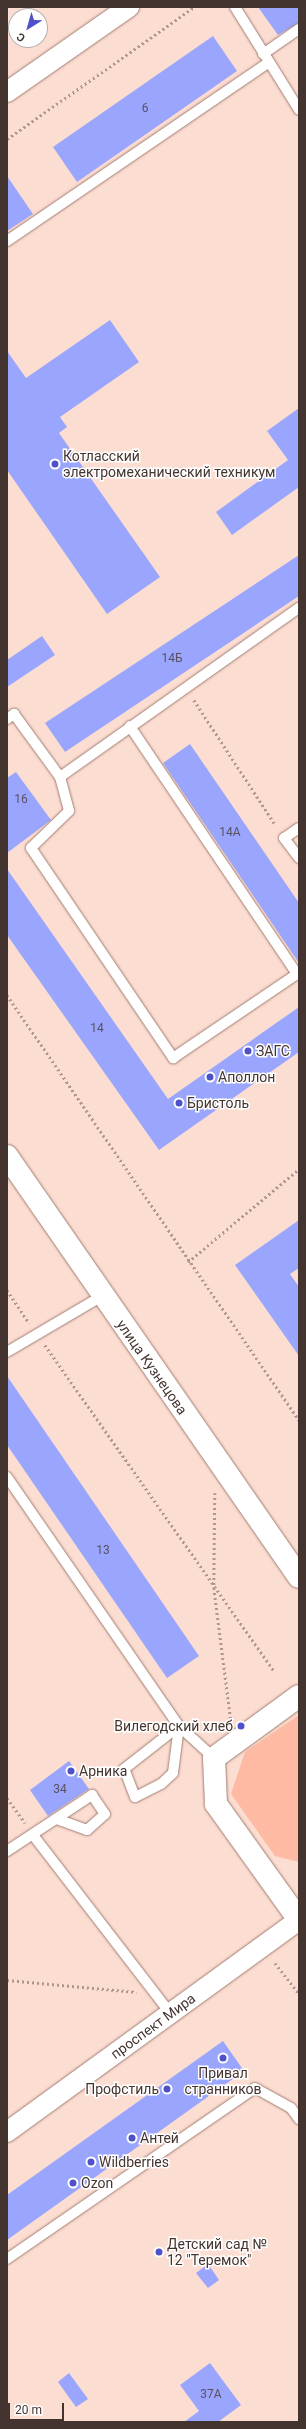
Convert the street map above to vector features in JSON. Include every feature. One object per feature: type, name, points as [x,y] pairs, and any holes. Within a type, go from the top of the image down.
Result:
[{"type":"street","points":[[7,92],[129,7]]},
{"type":"street","name":"улица Кузнецова","points":[[7,1156],[102,1296],[299,1577]]},
{"type":"street","points":[[299,1696],[214,1758],[216,1804],[299,1920]]},
{"type":"street","name":"проспект Мира","points":[[7,2132],[299,1920]]},
{"type":"lane","points":[[235,7],[268,63],[299,110]]},
{"type":"lane","points":[[263,54],[299,29]]},
{"type":"lane","points":[[7,241],[268,63]]},
{"type":"lane","points":[[60,777],[130,726],[299,608]]},
{"type":"lane","points":[[7,719],[14,714],[60,777],[69,811],[31,848],[173,1058],[297,974],[130,726]]},
{"type":"lane","points":[[299,828],[284,838],[299,858]]},
{"type":"lane","points":[[7,1352],[102,1296]]},
{"type":"lane","points":[[7,1477],[179,1726],[214,1758]]},
{"type":"lane","points":[[179,1726],[173,1772],[161,1784],[135,1797],[124,1769],[179,1726]]},
{"type":"lane","points":[[7,1851],[56,1819]]},
{"type":"lane","points":[[33,1835],[170,2013]]},
{"type":"lane","points":[[7,2259],[255,2088],[291,2108],[299,2119]]},
{"type":"path","points":[[7,139],[194,7]]},
{"type":"path","points":[[186,688],[284,838]]},
{"type":"path","points":[[7,995],[188,1262],[299,1420]]},
{"type":"path","points":[[188,1262],[299,1169]]},
{"type":"path","points":[[7,1290],[214,1588],[275,1672]]},
{"type":"path","points":[[215,1489],[214,1588],[233,1743]]},
{"type":"path","points":[[7,1798],[33,1835]]},
{"type":"path","points":[[7,1980],[156,1993]]},
{"type":"shaded area","points":[[299,1715],[299,1862],[275,1856],[231,1794],[245,1752]]},
{"type":"building","points":[[258,7],[299,7],[299,23],[278,35]]},
{"type":"building","points":[[213,36],[237,71],[77,182],[53,147]]},
{"type":"building","points":[[7,176],[33,214],[7,231]]},
{"type":"building","name":"Котласский электромеханический техникум","points":[[110,320],[139,362],[60,417],[67,427],[59,433],[160,577],[107,614],[7,470],[7,351],[26,378]]},
{"type":"building","points":[[299,408],[299,487],[232,535],[216,512],[288,460],[267,431]]},
{"type":"building","points":[[299,555],[299,596],[65,752],[45,723]]},
{"type":"building","points":[[42,636],[55,655],[7,687],[7,660]]},
{"type":"building","points":[[190,744],[299,903],[299,963],[163,763]]},
{"type":"building","points":[[16,772],[51,820],[7,853],[7,778]]},
{"type":"building","points":[[7,869],[168,1099],[299,1007],[299,1052],[159,1150],[7,935]]},
{"type":"building","points":[[299,1220],[299,1268],[290,1274],[299,1287],[299,1356],[235,1265]]},
{"type":"building","points":[[7,1376],[199,1656],[167,1678],[7,1445]]},
{"type":"building","points":[[69,1761],[89,1789],[48,1816],[30,1790]]},
{"type":"building","points":[[223,2041],[244,2071],[7,2240],[7,2195]]},
{"type":"building","points":[[208,2264],[219,2280],[208,2288],[196,2273]]},
{"type":"building","points":[[210,2363],[241,2405],[218,2422],[184,2422],[199,2411],[180,2385]]},
{"type":"building","points":[[69,2373],[88,2399],[76,2407],[58,2382]]},
{"type":"place","name":"Котласский электромеханический техникум","points":[[55,464]]},
{"type":"place","name":"ЗАГС","points":[[248,1051]]},
{"type":"place","name":"Аполлон","points":[[210,1077]]},
{"type":"place","name":"Бристоль","points":[[179,1103]]},
{"type":"place","name":"Вилегодский хлеб","points":[[241,1726]]},
{"type":"place","name":"Арника","points":[[71,1771]]},
{"type":"place","name":"Привал странников","points":[[223,2058]]},
{"type":"place","name":"Профстиль","points":[[167,2089]]},
{"type":"place","name":"Антей","points":[[132,2138]]},
{"type":"place","name":"Wildberries","points":[[91,2162]]},
{"type":"place","name":"Ozon","points":[[73,2183]]},
{"type":"place","name":"Детский сад № 12 \"Теремок\"","points":[[159,2252]]}]
